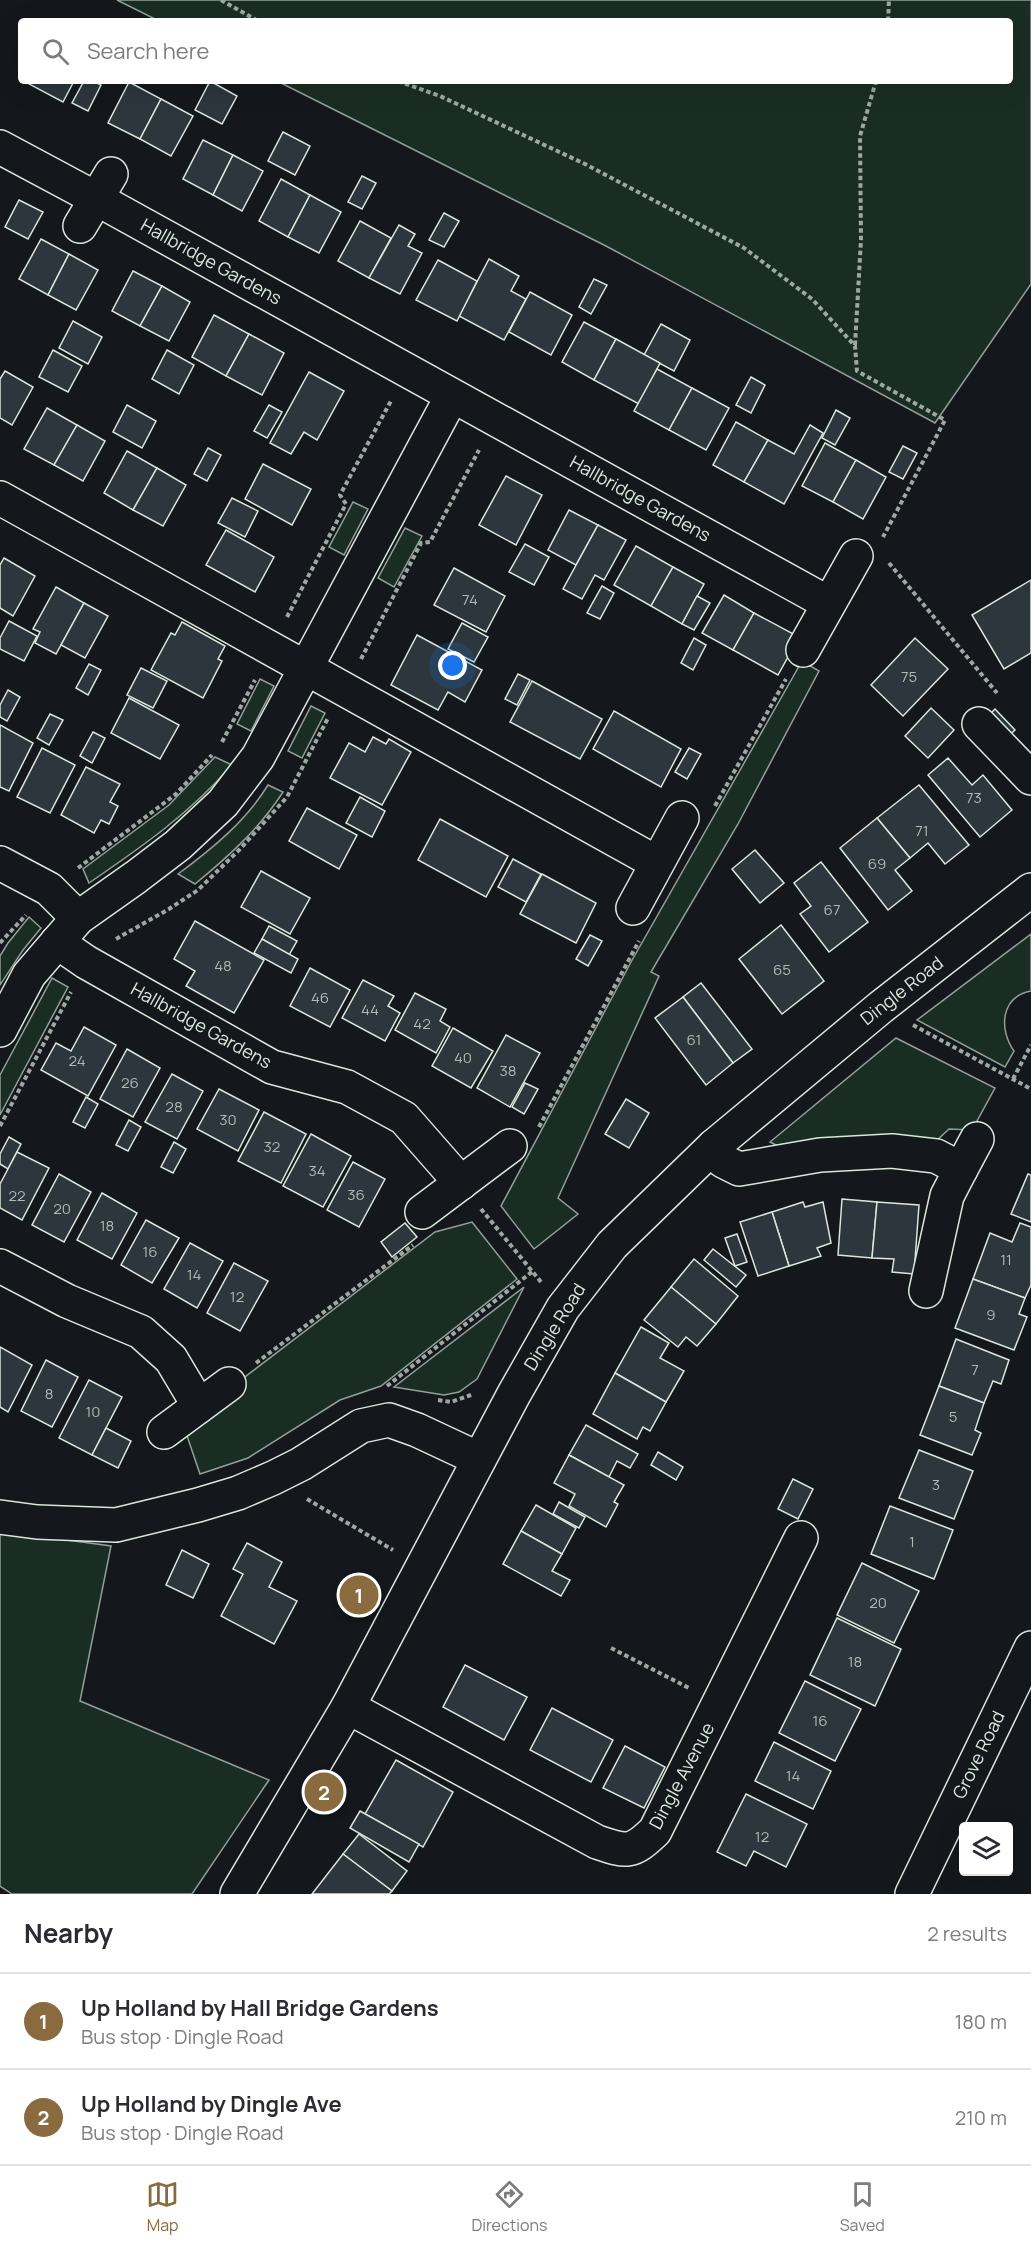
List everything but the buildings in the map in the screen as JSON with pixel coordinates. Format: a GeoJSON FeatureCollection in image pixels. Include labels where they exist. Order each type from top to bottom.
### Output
{"type":"FeatureCollection","features":[{"type":"Feature","properties":{"kind":"street","name":"Hallbridge Gardens"},"geometry":{"type":"LineString","coordinates":[[0,147],[104,186],[452,396],[828,603]]}},
{"type":"Feature","properties":{"kind":"street"},"geometry":{"type":"LineString","coordinates":[[80,226],[104,186]]}},
{"type":"Feature","properties":{"kind":"street"},"geometry":{"type":"LineString","coordinates":[[0,1030],[29,975],[67,930],[178,845],[223,803],[258,757],[452,396]]}},
{"type":"Feature","properties":{"kind":"street"},"geometry":{"type":"LineString","coordinates":[[0,498],[657,863]]}},
{"type":"Feature","properties":{"kind":"street"},"geometry":{"type":"LineString","coordinates":[[803,650],[828,603],[874,550]]}},
{"type":"Feature","properties":{"kind":"street"},"geometry":{"type":"LineString","coordinates":[[979,724],[1031,777]]}},
{"type":"Feature","properties":{"kind":"street"},"geometry":{"type":"LineString","coordinates":[[639,920],[657,863],[697,815]]}},
{"type":"Feature","properties":{"kind":"street","name":"Hallbridge Gardens"},"geometry":{"type":"LineString","coordinates":[[0,863],[49,889],[67,930],[86,962],[272,1067],[347,1087],[404,1118],[470,1194]]}},
{"type":"Feature","properties":{"kind":"street","name":"Dingle Road"},"geometry":{"type":"LineString","coordinates":[[237,1894],[348,1707],[479,1460],[563,1308],[612,1245],[714,1146],[880,1007],[1031,890]]}},
{"type":"Feature","properties":{"kind":"street"},"geometry":{"type":"LineString","coordinates":[[926,1291],[947,1196],[976,1139]]}},
{"type":"Feature","properties":{"kind":"street"},"geometry":{"type":"LineString","coordinates":[[420,1227],[470,1194],[510,1146]]}},
{"type":"Feature","properties":{"kind":"street"},"geometry":{"type":"LineString","coordinates":[[714,1146],[723,1161],[739,1169],[820,1155],[892,1151],[936,1156],[961,1169]]}},
{"type":"Feature","properties":{"kind":"street"},"geometry":{"type":"LineString","coordinates":[[0,1266],[67,1301],[141,1332],[171,1359],[199,1406]]}},
{"type":"Feature","properties":{"kind":"street"},"geometry":{"type":"LineString","coordinates":[[164,1432],[228,1384]]}},
{"type":"Feature","properties":{"kind":"street"},"geometry":{"type":"LineString","coordinates":[[0,1517],[37,1522],[116,1525],[198,1505],[238,1493],[273,1478],[301,1464],[361,1426],[389,1420],[417,1430],[479,1460]]}},
{"type":"Feature","properties":{"kind":"street","name":"Dingle Avenue"},"geometry":{"type":"LineString","coordinates":[[348,1707],[597,1842],[619,1850],[637,1848],[655,1832],[801,1538]]}},
{"type":"Feature","properties":{"kind":"street","name":"Grove Road"},"geometry":{"type":"LineString","coordinates":[[912,1894],[1031,1648]]}},
{"type":"Feature","properties":{"kind":"path"},"geometry":{"type":"LineString","coordinates":[[222,0],[253,18]]}},
{"type":"Feature","properties":{"kind":"path"},"geometry":{"type":"LineString","coordinates":[[888,18],[889,0]]}},
{"type":"Feature","properties":{"kind":"path"},"geometry":{"type":"LineString","coordinates":[[407,84],[441,96],[585,164],[744,248],[812,299],[855,346]]}},
{"type":"Feature","properties":{"kind":"path"},"geometry":{"type":"LineString","coordinates":[[875,84],[860,136],[861,240],[855,346],[857,371],[945,420],[874,550],[1002,699]]}},
{"type":"Feature","properties":{"kind":"path"},"geometry":{"type":"LineString","coordinates":[[697,815],[803,650]]}},
{"type":"Feature","properties":{"kind":"path"},"geometry":{"type":"LineString","coordinates":[[538,1129],[639,920]]}},
{"type":"Feature","properties":{"kind":"path"},"geometry":{"type":"LineString","coordinates":[[0,1126],[86,962]]}},
{"type":"Feature","properties":{"kind":"path"},"geometry":{"type":"LineString","coordinates":[[880,1007],[1031,1089]]}},
{"type":"Feature","properties":{"kind":"path"},"geometry":{"type":"LineString","coordinates":[[1013,1079],[1031,1045]]}},
{"type":"Feature","properties":{"kind":"path"},"geometry":{"type":"LineString","coordinates":[[470,1194],[563,1308]]}},
{"type":"Feature","properties":{"kind":"path"},"geometry":{"type":"LineString","coordinates":[[228,1384],[420,1227]]}},
{"type":"Feature","properties":{"kind":"path"},"geometry":{"type":"LineString","coordinates":[[381,1390],[533,1271]]}},
{"type":"Feature","properties":{"kind":"path"},"geometry":{"type":"LineString","coordinates":[[273,1478],[423,1568]]}},
{"type":"Feature","properties":{"kind":"path"},"geometry":{"type":"LineString","coordinates":[[611,1648],[719,1704]]}},
{"type":"Feature","properties":{"kind":"green space"},"geometry":{"type":"Polygon","coordinates":[[[117,0],[1031,0],[1031,284],[935,423],[606,246],[283,84],[1013,84],[1013,18],[153,18],[117,0]]]}},
{"type":"Feature","properties":{"kind":"green space"},"geometry":{"type":"Polygon","coordinates":[[[353,502],[368,509],[344,555],[329,547],[353,502]]]}},
{"type":"Feature","properties":{"kind":"green space"},"geometry":{"type":"Polygon","coordinates":[[[405,528],[422,536],[394,587],[378,578],[405,528]]]}},
{"type":"Feature","properties":{"kind":"green space"},"geometry":{"type":"Polygon","coordinates":[[[802,661],[819,671],[738,824],[651,972],[659,976],[558,1198],[578,1214],[534,1249],[501,1206],[631,962],[802,661]]]}},
{"type":"Feature","properties":{"kind":"green space"},"geometry":{"type":"Polygon","coordinates":[[[260,679],[274,686],[251,731],[237,724],[260,679]]]}},
{"type":"Feature","properties":{"kind":"green space"},"geometry":{"type":"Polygon","coordinates":[[[311,706],[325,713],[302,758],[288,751],[311,706]]]}},
{"type":"Feature","properties":{"kind":"green space"},"geometry":{"type":"Polygon","coordinates":[[[215,757],[232,765],[216,783],[147,842],[89,883],[83,869],[169,805],[215,757]]]}},
{"type":"Feature","properties":{"kind":"green space"},"geometry":{"type":"Polygon","coordinates":[[[268,785],[283,792],[243,841],[195,884],[178,874],[228,834],[268,785]]]}},
{"type":"Feature","properties":{"kind":"green space"},"geometry":{"type":"Polygon","coordinates":[[[29,917],[41,928],[0,985],[0,956],[29,917]]]}},
{"type":"Feature","properties":{"kind":"green space"},"geometry":{"type":"Polygon","coordinates":[[[1031,934],[1031,991],[1013,1000],[1005,1015],[1006,1034],[1014,1051],[1005,1067],[917,1020],[1031,934]]]}},
{"type":"Feature","properties":{"kind":"green space"},"geometry":{"type":"Polygon","coordinates":[[[52,978],[68,987],[0,1115],[0,1075],[52,978]]]}},
{"type":"Feature","properties":{"kind":"green space"},"geometry":{"type":"Polygon","coordinates":[[[896,1038],[995,1088],[972,1130],[949,1129],[933,1144],[782,1148],[770,1142],[896,1038]]]}},
{"type":"Feature","properties":{"kind":"green space"},"geometry":{"type":"Polygon","coordinates":[[[472,1222],[517,1279],[381,1386],[340,1400],[248,1458],[200,1474],[185,1430],[212,1402],[435,1232],[472,1222]]]}},
{"type":"Feature","properties":{"kind":"green space"},"geometry":{"type":"Polygon","coordinates":[[[524,1287],[477,1379],[459,1392],[444,1395],[394,1387],[524,1287]]]}},
{"type":"Feature","properties":{"kind":"green space"},"geometry":{"type":"Polygon","coordinates":[[[0,1531],[111,1546],[80,1701],[269,1780],[192,1894],[12,1894],[0,1886],[0,1531]]]}},
{"type":"Feature","properties":{"kind":"place","name":"Up Holland by Hall Bridge Gardens"},"geometry":{"type":"Point","coordinates":[359,1595]}},
{"type":"Feature","properties":{"kind":"place","name":"Up Holland by Dingle Ave"},"geometry":{"type":"Point","coordinates":[324,1792]}}]}
